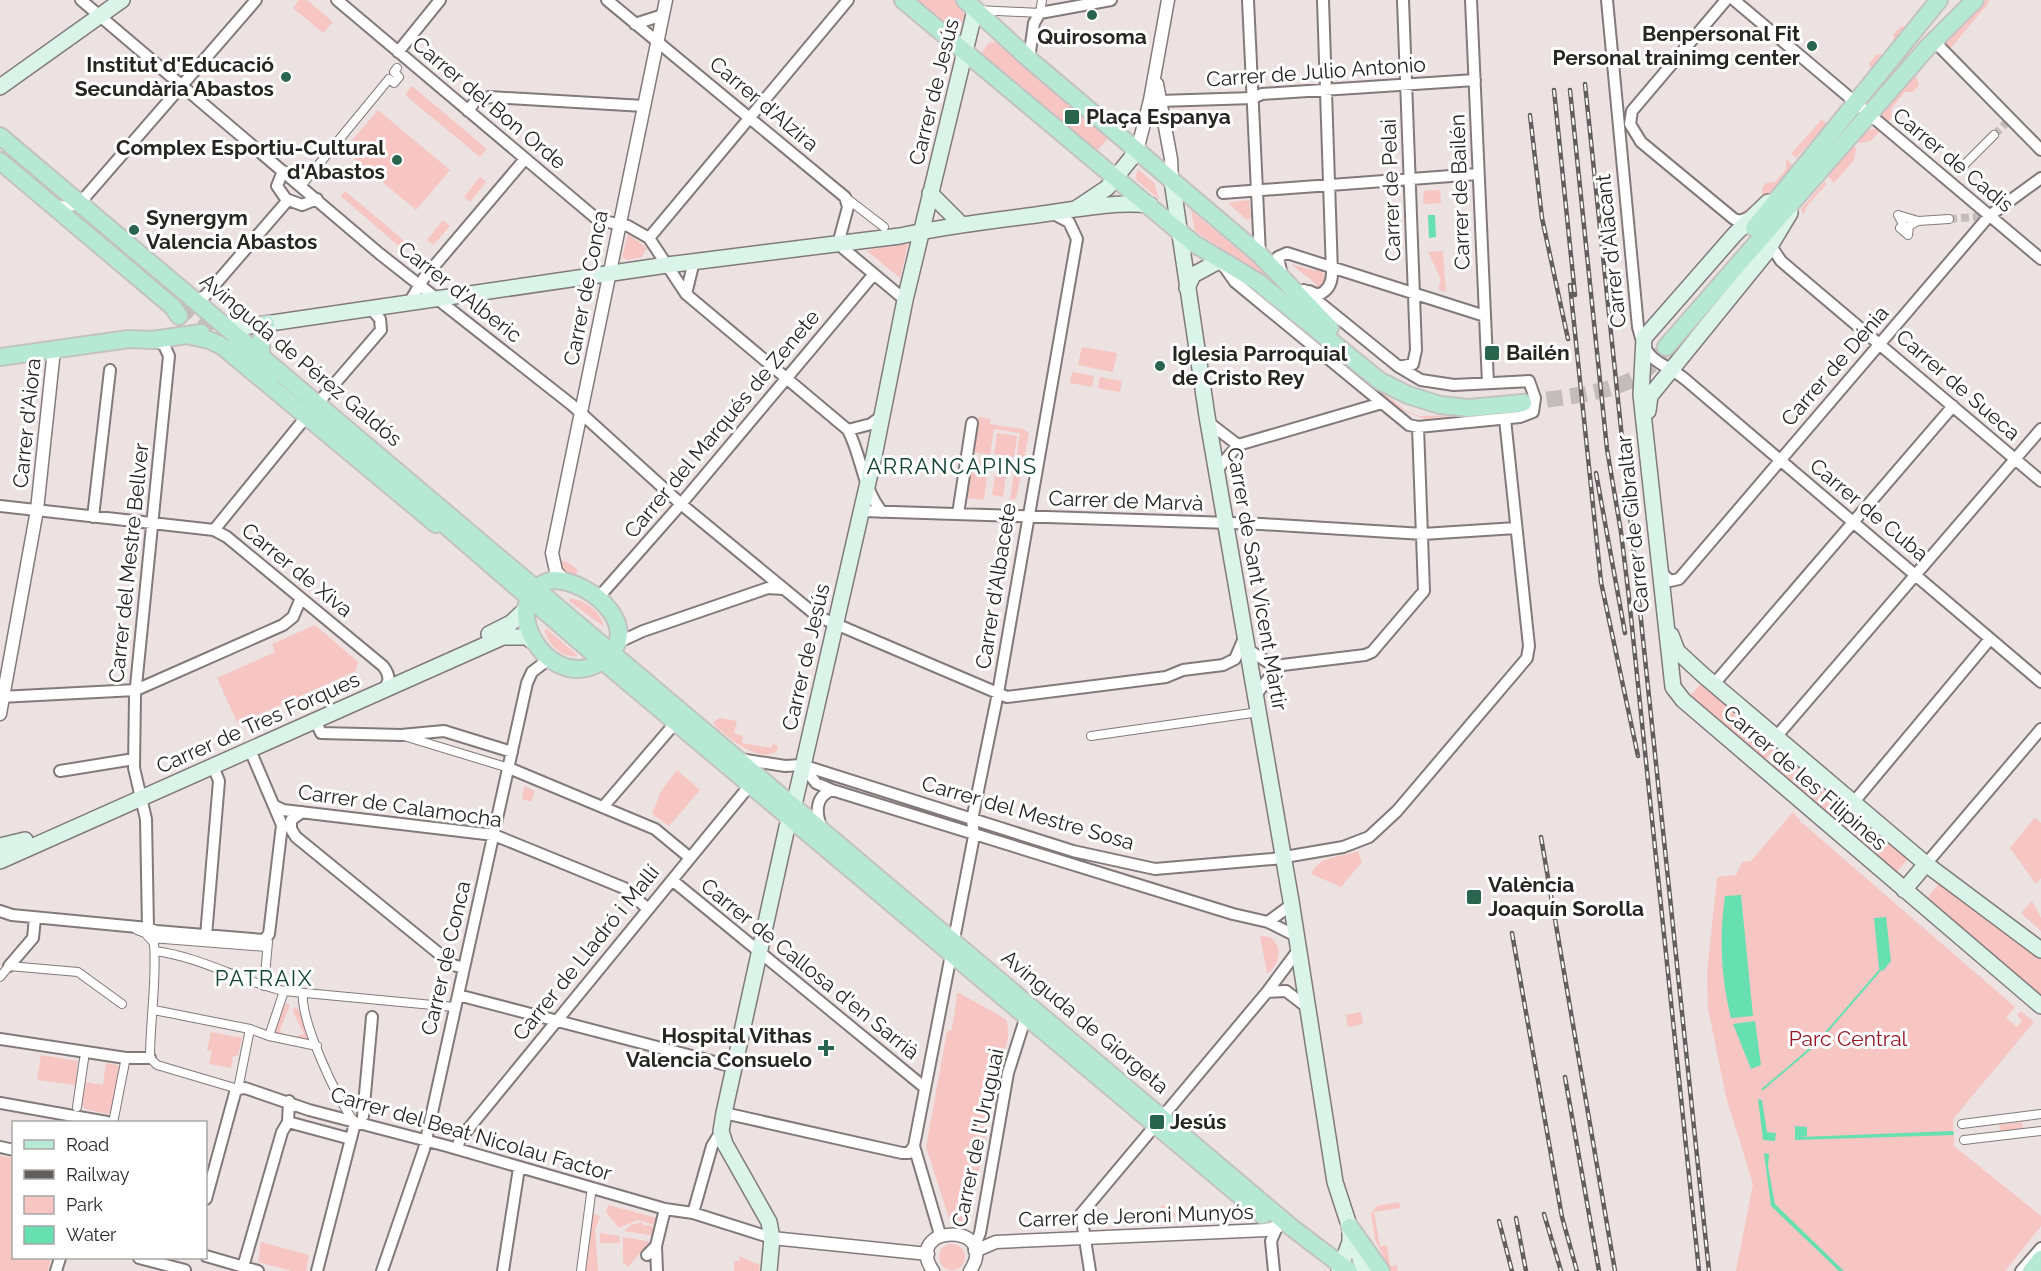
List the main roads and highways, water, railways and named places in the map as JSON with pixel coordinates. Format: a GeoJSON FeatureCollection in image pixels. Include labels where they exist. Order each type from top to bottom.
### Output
{"type":"FeatureCollection","features":[{"type":"Feature","properties":{"kind":"main road"},"geometry":{"type":"LineString","coordinates":[[0,87],[122,0]]}},
{"type":"Feature","properties":{"kind":"main road"},"geometry":{"type":"LineString","coordinates":[[903,0],[1178,230],[1220,261],[1258,282],[1372,375],[1408,395],[1440,405],[1469,408],[1523,398],[1455,398],[1420,388],[1374,365],[1328,326],[1270,264],[1029,59],[973,3]]}},
{"type":"Feature","properties":{"kind":"main road"},"geometry":{"type":"LineString","coordinates":[[1654,346],[1862,109],[1939,0]]}},
{"type":"Feature","properties":{"kind":"main road"},"geometry":{"type":"LineString","coordinates":[[1862,109],[1975,0]]}},
{"type":"Feature","properties":{"kind":"main road","name":"Carrer de Jesús"},"geometry":{"type":"LineString","coordinates":[[769,1271],[772,1238],[769,1222],[725,1144],[721,1131],[861,511],[905,300],[966,52],[973,3]]}},
{"type":"Feature","properties":{"kind":"main road","name":"Avinguda de Pérez Galdós"},"geometry":{"type":"LineString","coordinates":[[0,136],[318,403],[531,599],[610,652],[739,759],[792,812]]}},
{"type":"Feature","properties":{"kind":"main road","name":"Avinguda de Pérez Galdós"},"geometry":{"type":"LineString","coordinates":[[0,145],[54,199]]}},
{"type":"Feature","properties":{"kind":"main road","name":"Avinguda de Pérez Galdós"},"geometry":{"type":"LineString","coordinates":[[0,150],[173,307],[179,316]]}},
{"type":"Feature","properties":{"kind":"main road"},"geometry":{"type":"LineString","coordinates":[[1075,210],[1117,178],[1137,151]]}},
{"type":"Feature","properties":{"kind":"main road","name":"Avinguda de Pérez Galdós"},"geometry":{"type":"LineString","coordinates":[[0,161],[54,199],[105,225]]}},
{"type":"Feature","properties":{"kind":"main road","name":"Carrer de Sant Vicent Màrtir"},"geometry":{"type":"LineString","coordinates":[[1172,181],[1208,422],[1284,858],[1335,1182],[1364,1271]]}},
{"type":"Feature","properties":{"kind":"main road"},"geometry":{"type":"LineString","coordinates":[[1654,346],[1649,330],[1753,216],[1801,181]]}},
{"type":"Feature","properties":{"kind":"main road","name":"Carrer de Gibraltar"},"geometry":{"type":"LineString","coordinates":[[1708,679],[1673,644],[1647,405],[1650,396],[1771,246],[1801,181]]}},
{"type":"Feature","properties":{"kind":"main road","name":"Carrer de Jesús"},"geometry":{"type":"LineString","coordinates":[[930,193],[962,225]]}},
{"type":"Feature","properties":{"kind":"main road"},"geometry":{"type":"LineString","coordinates":[[0,357],[129,339],[152,340],[190,336],[366,310],[435,297],[694,261],[838,244],[1052,213],[1127,204],[1150,205]]}},
{"type":"Feature","properties":{"kind":"main road","name":"Avinguda de Pérez Galdós"},"geometry":{"type":"LineString","coordinates":[[112,242],[165,287]]}},
{"type":"Feature","properties":{"kind":"main road"},"geometry":{"type":"LineString","coordinates":[[1187,288],[1193,275],[1220,261]]}},
{"type":"Feature","properties":{"kind":"main road"},"geometry":{"type":"LineString","coordinates":[[129,339],[170,324],[197,301]]}},
{"type":"Feature","properties":{"kind":"main road"},"geometry":{"type":"LineString","coordinates":[[261,354],[261,340],[266,324]]}},
{"type":"Feature","properties":{"kind":"main road","name":"Avinguda de Pérez Galdós"},"geometry":{"type":"LineString","coordinates":[[190,336],[209,340],[222,346],[430,520],[463,535]]}},
{"type":"Feature","properties":{"kind":"main road","name":"Avinguda de Pérez Galdós"},"geometry":{"type":"LineString","coordinates":[[236,346],[463,535]]}},
{"type":"Feature","properties":{"kind":"main road","name":"Carrer de Gibraltar"},"geometry":{"type":"LineString","coordinates":[[1654,346],[1645,358],[1641,395],[1670,670],[1677,694]]}},
{"type":"Feature","properties":{"kind":"main road"},"geometry":{"type":"LineString","coordinates":[[554,662],[580,668],[610,652],[618,630],[615,619],[599,597],[577,584],[563,580],[549,582],[531,599],[527,627],[534,642],[554,662],[581,674],[622,677]]}},
{"type":"Feature","properties":{"kind":"main road","name":"Carrer de Tres Forques"},"geometry":{"type":"LineString","coordinates":[[0,846],[19,842],[140,793],[507,626],[531,599]]}},
{"type":"Feature","properties":{"kind":"main road","name":"Carrer de Tres Forques"},"geometry":{"type":"LineString","coordinates":[[211,762],[250,750],[503,637],[526,637],[534,642]]}},
{"type":"Feature","properties":{"kind":"main road","name":"Avinguda de Pérez Galdós"},"geometry":{"type":"LineString","coordinates":[[610,652],[622,677],[750,784],[792,812]]}},
{"type":"Feature","properties":{"kind":"main road"},"geometry":{"type":"LineString","coordinates":[[1677,694],[1679,681],[1688,674],[1708,679]]}},
{"type":"Feature","properties":{"kind":"main road","name":"Carrer de les Filipines"},"geometry":{"type":"LineString","coordinates":[[1708,679],[1926,864],[2041,950]]}},
{"type":"Feature","properties":{"kind":"main road","name":"Carrer de les Filipines"},"geometry":{"type":"LineString","coordinates":[[1677,694],[2041,1006]]}},
{"type":"Feature","properties":{"kind":"main road","name":"Carrer de Tres Forques"},"geometry":{"type":"LineString","coordinates":[[0,861],[140,793]]}},
{"type":"Feature","properties":{"kind":"main road","name":"Avinguda de Giorgeta"},"geometry":{"type":"LineString","coordinates":[[792,812],[822,829],[951,946]]}},
{"type":"Feature","properties":{"kind":"main road","name":"Avinguda de Giorgeta"},"geometry":{"type":"LineString","coordinates":[[792,812],[1158,1121],[1340,1269]]}},
{"type":"Feature","properties":{"kind":"main road"},"geometry":{"type":"LineString","coordinates":[[1904,890],[1926,864]]}},
{"type":"Feature","properties":{"kind":"main road","name":"Avinguda de Giorgeta"},"geometry":{"type":"LineString","coordinates":[[1158,1121],[1277,1227],[1340,1269]]}},
{"type":"Feature","properties":{"kind":"main road"},"geometry":{"type":"LineString","coordinates":[[1340,1269],[1350,1242],[1350,1227]]}},
{"type":"Feature","properties":{"kind":"main road"},"geometry":{"type":"LineString","coordinates":[[1350,1227],[1381,1271]]}},
{"type":"Feature","properties":{"kind":"main road"},"geometry":{"type":"LineString","coordinates":[[2031,1271],[2041,1259]]}},
{"type":"Feature","properties":{"kind":"water"},"geometry":{"type":"Polygon","coordinates":[[[1428,215],[1435,215],[1436,237],[1429,238],[1428,215]]]}},
{"type":"Feature","properties":{"kind":"water"},"geometry":{"type":"Polygon","coordinates":[[[1741,895],[1753,1016],[1731,1018],[1722,957],[1723,912],[1725,896],[1741,895]]]}},
{"type":"Feature","properties":{"kind":"water"},"geometry":{"type":"Polygon","coordinates":[[[1886,917],[1891,961],[1883,971],[1879,968],[1874,918],[1886,917]]]}},
{"type":"Feature","properties":{"kind":"water"},"geometry":{"type":"Polygon","coordinates":[[[1755,1021],[1761,1065],[1751,1069],[1733,1024],[1755,1021]]]}},
{"type":"Feature","properties":{"kind":"water"},"geometry":{"type":"Polygon","coordinates":[[[1758,1099],[1762,1100],[1767,1132],[1776,1133],[1775,1141],[1763,1140],[1758,1099]]]}},
{"type":"Feature","properties":{"kind":"water"},"geometry":{"type":"Polygon","coordinates":[[[1795,1126],[1807,1127],[1807,1136],[1800,1137],[1953,1131],[1954,1135],[1795,1140],[1795,1126]]]}},
{"type":"Feature","properties":{"kind":"water"},"geometry":{"type":"Polygon","coordinates":[[[1764,1153],[1769,1154],[1768,1167],[1775,1204],[1844,1271],[1839,1271],[1771,1206],[1764,1153]]]}},
{"type":"Feature","properties":{"kind":"waterway"},"geometry":{"type":"LineString","coordinates":[[1763,1089],[1817,1043],[1881,969]]}},
{"type":"Feature","properties":{"kind":"tunnel"},"geometry":{"type":"LineString","coordinates":[[1994,135],[2011,118]]}},
{"type":"Feature","properties":{"kind":"tunnel"},"geometry":{"type":"LineString","coordinates":[[60,201],[111,244]]}},
{"type":"Feature","properties":{"kind":"tunnel"},"geometry":{"type":"LineString","coordinates":[[1949,219],[1989,216]]}},
{"type":"Feature","properties":{"kind":"tunnel"},"geometry":{"type":"LineString","coordinates":[[164,288],[234,347]]}},
{"type":"Feature","properties":{"kind":"tunnel"},"geometry":{"type":"LineString","coordinates":[[1523,403],[1582,394],[1625,383],[1637,377],[1653,363],[1666,347]]}},
{"type":"Feature","properties":{"kind":"railway"},"geometry":{"type":"LineString","coordinates":[[1585,84],[1709,1271]]}},
{"type":"Feature","properties":{"kind":"railway"},"geometry":{"type":"LineString","coordinates":[[1554,90],[1575,295]]}},
{"type":"Feature","properties":{"kind":"railway"},"geometry":{"type":"LineString","coordinates":[[1570,90],[1607,449],[1629,598],[1699,1271]]}},
{"type":"Feature","properties":{"kind":"railway"},"geometry":{"type":"LineString","coordinates":[[1530,115],[1542,218],[1568,339]]}},
{"type":"Feature","properties":{"kind":"railway"},"geometry":{"type":"LineString","coordinates":[[1570,285],[1601,582],[1638,756]]}},
{"type":"Feature","properties":{"kind":"railway"},"geometry":{"type":"LineString","coordinates":[[1596,473],[1625,633]]}},
{"type":"Feature","properties":{"kind":"railway"},"geometry":{"type":"LineString","coordinates":[[1541,837],[1615,1271]]}},
{"type":"Feature","properties":{"kind":"railway"},"geometry":{"type":"LineString","coordinates":[[1512,933],[1562,1217],[1577,1271]]}},
{"type":"Feature","properties":{"kind":"railway"},"geometry":{"type":"LineString","coordinates":[[1565,1077],[1599,1271]]}},
{"type":"Feature","properties":{"kind":"railway"},"geometry":{"type":"LineString","coordinates":[[1544,1214],[1561,1271]]}},
{"type":"Feature","properties":{"kind":"railway"},"geometry":{"type":"LineString","coordinates":[[1516,1218],[1526,1271]]}},
{"type":"Feature","properties":{"kind":"railway"},"geometry":{"type":"LineString","coordinates":[[1499,1221],[1512,1271]]}},
{"type":"Feature","properties":{"kind":"place","name":"Quirosoma"},"geometry":{"type":"Point","coordinates":[1092,15]}},
{"type":"Feature","properties":{"kind":"place","name":"Benpersonal Fit Personal trainimg center"},"geometry":{"type":"Point","coordinates":[1812,46]}},
{"type":"Feature","properties":{"kind":"place","name":"Institut d'Educació Secundària Abastos"},"geometry":{"type":"Point","coordinates":[286,77]}},
{"type":"Feature","properties":{"kind":"place","name":"Plaça Espanya"},"geometry":{"type":"Point","coordinates":[1072,117]}},
{"type":"Feature","properties":{"kind":"place","name":"Complex Esportiu-Cultural d'Abastos"},"geometry":{"type":"Point","coordinates":[397,160]}},
{"type":"Feature","properties":{"kind":"place","name":"Synergym Valencia Abastos"},"geometry":{"type":"Point","coordinates":[134,230]}},
{"type":"Feature","properties":{"kind":"place","name":"Bailén"},"geometry":{"type":"Point","coordinates":[1492,353]}},
{"type":"Feature","properties":{"kind":"place","name":"Iglesia Parroquial de Cristo Rey"},"geometry":{"type":"Point","coordinates":[1160,366]}},
{"type":"Feature","properties":{"kind":"place","name":"València Joaquín Sorolla"},"geometry":{"type":"Point","coordinates":[1474,897]}},
{"type":"Feature","properties":{"kind":"place","name":"Hospital Vithas Valencia Consuelo"},"geometry":{"type":"Point","coordinates":[826,1048]}},
{"type":"Feature","properties":{"kind":"place","name":"Jesús"},"geometry":{"type":"Point","coordinates":[1157,1122]}},
{"type":"Feature","properties":{"kind":"district","name":"ARRANCAPINS"},"geometry":{"type":"Point","coordinates":[952,466]}},
{"type":"Feature","properties":{"kind":"district","name":"PATRAIX"},"geometry":{"type":"Point","coordinates":[264,978]}},
{"type":"Feature","properties":{"kind":"park label","name":"Parc Central"},"geometry":{"type":"Point","coordinates":[1848,1039]}}]}
